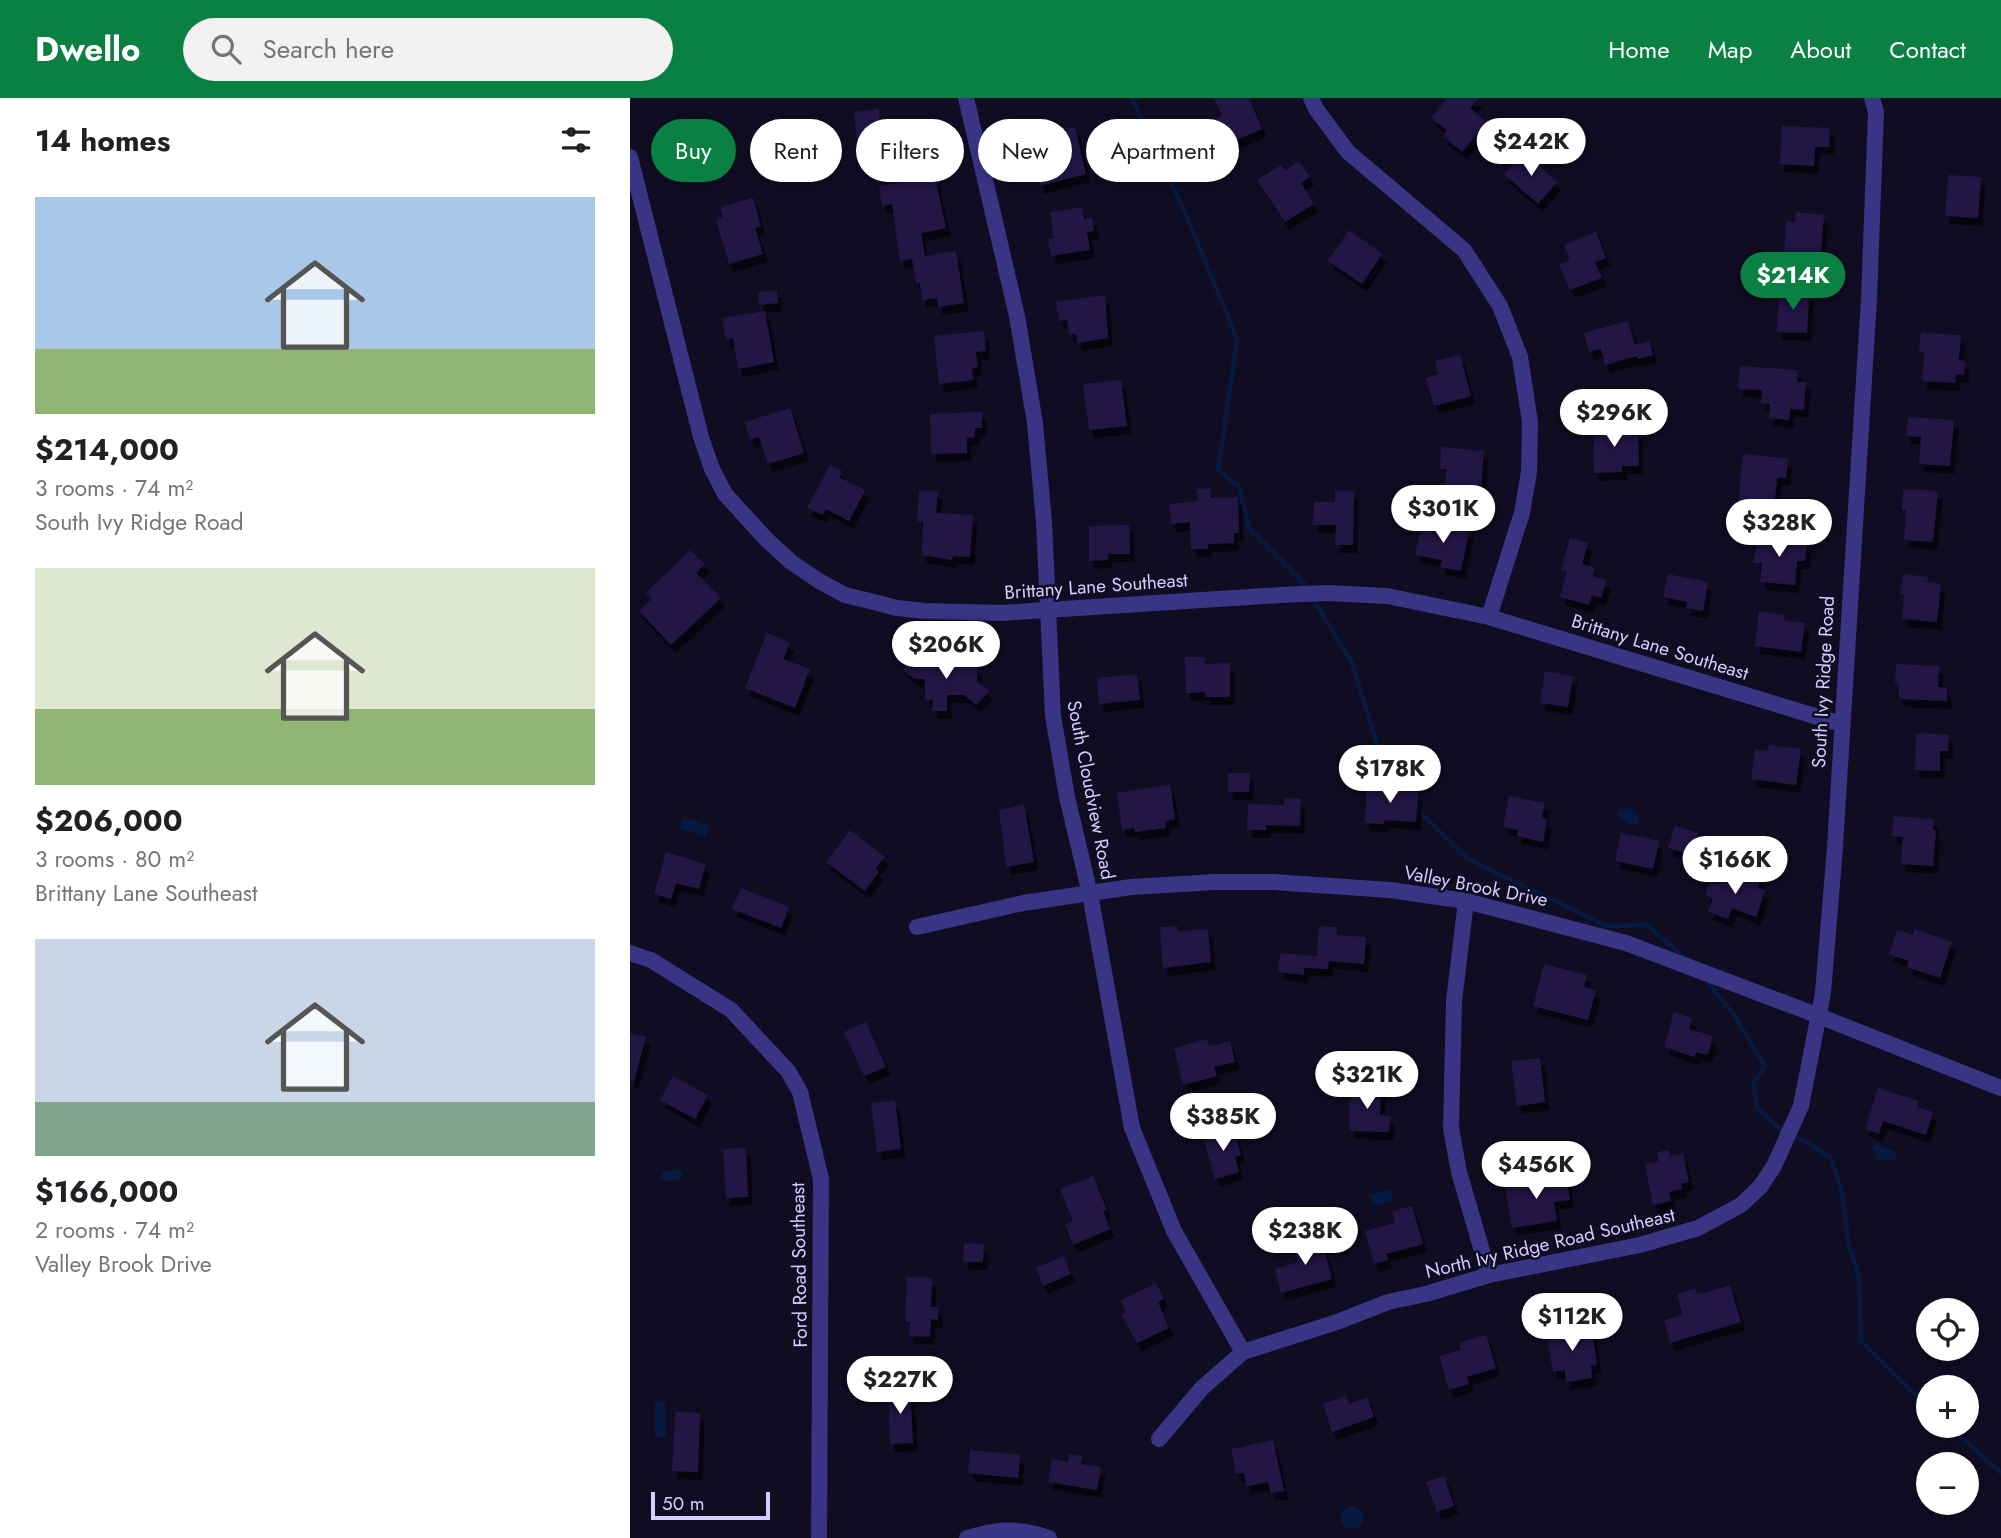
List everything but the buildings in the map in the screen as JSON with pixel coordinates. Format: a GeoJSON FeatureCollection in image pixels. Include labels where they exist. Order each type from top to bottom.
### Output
{"type":"FeatureCollection","features":[{"type":"Feature","properties":{"kind":"street","name":"South Cloudview Road"},"geometry":{"type":"LineString","coordinates":[[966,98],[1017,316],[1035,423],[1043,511],[1053,716],[1067,797],[1090,894],[1132,1128],[1174,1231],[1243,1352]]}},
{"type":"Feature","properties":{"kind":"street"},"geometry":{"type":"LineString","coordinates":[[1311,98],[1348,152],[1464,250],[1500,306],[1520,358],[1530,422],[1529,472],[1522,513],[1489,617]]}},
{"type":"Feature","properties":{"kind":"street","name":"South Ivy Ridge Road"},"geometry":{"type":"LineString","coordinates":[[1820,1017],[1835,847],[1869,299],[1876,112],[1872,98]]}},
{"type":"Feature","properties":{"kind":"street","name":"Brittany Lane Southeast"},"geometry":{"type":"LineString","coordinates":[[630,157],[701,437],[712,469],[725,494],[744,517],[791,562],[845,595],[897,608],[1002,613],[1327,593],[1387,596],[1489,617],[1842,724]]}},
{"type":"Feature","properties":{"kind":"street","name":"Valley Brook Drive"},"geometry":{"type":"LineString","coordinates":[[917,928],[1023,903],[1131,887],[1215,881],[1390,890],[1466,901],[1626,943],[2001,1088]]}},
{"type":"Feature","properties":{"kind":"street"},"geometry":{"type":"LineString","coordinates":[[1466,901],[1454,1002],[1451,1128],[1462,1182],[1489,1275]]}},
{"type":"Feature","properties":{"kind":"street","name":"Ford Road Southeast"},"geometry":{"type":"LineString","coordinates":[[630,953],[650,960],[731,1010],[779,1061],[800,1092],[821,1179],[818,1538]]}},
{"type":"Feature","properties":{"kind":"street","name":"North Ivy Ridge Road Southeast"},"geometry":{"type":"LineString","coordinates":[[1159,1439],[1202,1388],[1243,1352],[1337,1322],[1388,1302],[1489,1275],[1670,1237],[1698,1228],[1741,1205],[1760,1187],[1774,1166],[1796,1120],[1820,1017]]}},
{"type":"Feature","properties":{"kind":"street"},"geometry":{"type":"LineString","coordinates":[[967,1538],[1008,1529],[1049,1538]]}},
{"type":"Feature","properties":{"kind":"water"},"geometry":{"type":"Polygon","coordinates":[[[1632,808],[1640,818],[1637,824],[1633,825],[1617,817],[1619,810],[1632,808]]]}},
{"type":"Feature","properties":{"kind":"water"},"geometry":{"type":"Polygon","coordinates":[[[683,817],[709,826],[706,837],[680,829],[683,817]]]}},
{"type":"Feature","properties":{"kind":"water"},"geometry":{"type":"Polygon","coordinates":[[[1755,853],[1762,860],[1759,870],[1741,862],[1745,854],[1755,853]]]}},
{"type":"Feature","properties":{"kind":"water"},"geometry":{"type":"Polygon","coordinates":[[[1876,1143],[1896,1152],[1895,1160],[1877,1160],[1876,1153],[1871,1148],[1876,1143]]]}},
{"type":"Feature","properties":{"kind":"water"},"geometry":{"type":"Polygon","coordinates":[[[679,1169],[683,1172],[681,1179],[668,1182],[660,1180],[663,1171],[679,1169]]]}},
{"type":"Feature","properties":{"kind":"water"},"geometry":{"type":"Polygon","coordinates":[[[1391,1189],[1394,1201],[1373,1206],[1370,1195],[1391,1189]]]}},
{"type":"Feature","properties":{"kind":"water"},"geometry":{"type":"Polygon","coordinates":[[[665,1401],[666,1437],[655,1437],[655,1402],[665,1401]]]}},
{"type":"Feature","properties":{"kind":"water"},"geometry":{"type":"Polygon","coordinates":[[[1352,1507],[1360,1510],[1363,1518],[1360,1526],[1352,1529],[1344,1526],[1341,1518],[1344,1510],[1352,1507]]]}},
{"type":"Feature","properties":{"kind":"waterway"},"geometry":{"type":"LineString","coordinates":[[1132,98],[1187,217],[1237,339],[1218,470],[1239,487],[1249,528],[1303,582],[1308,591]]}},
{"type":"Feature","properties":{"kind":"waterway"},"geometry":{"type":"LineString","coordinates":[[1313,599],[1352,663],[1376,741],[1411,796]]}},
{"type":"Feature","properties":{"kind":"waterway"},"geometry":{"type":"LineString","coordinates":[[1416,803],[1422,814],[1468,859],[1607,926],[1647,925],[1687,960]]}},
{"type":"Feature","properties":{"kind":"waterway"},"geometry":{"type":"LineString","coordinates":[[1705,979],[1734,1015],[1765,1066],[1753,1084],[1757,1108],[1777,1127],[1831,1158],[1842,1192],[1849,1246],[1859,1277],[1861,1341],[1916,1395]]}},
{"type":"Feature","properties":{"kind":"waterway"},"geometry":{"type":"LineString","coordinates":[[1962,1438],[2001,1473]]}}]}
